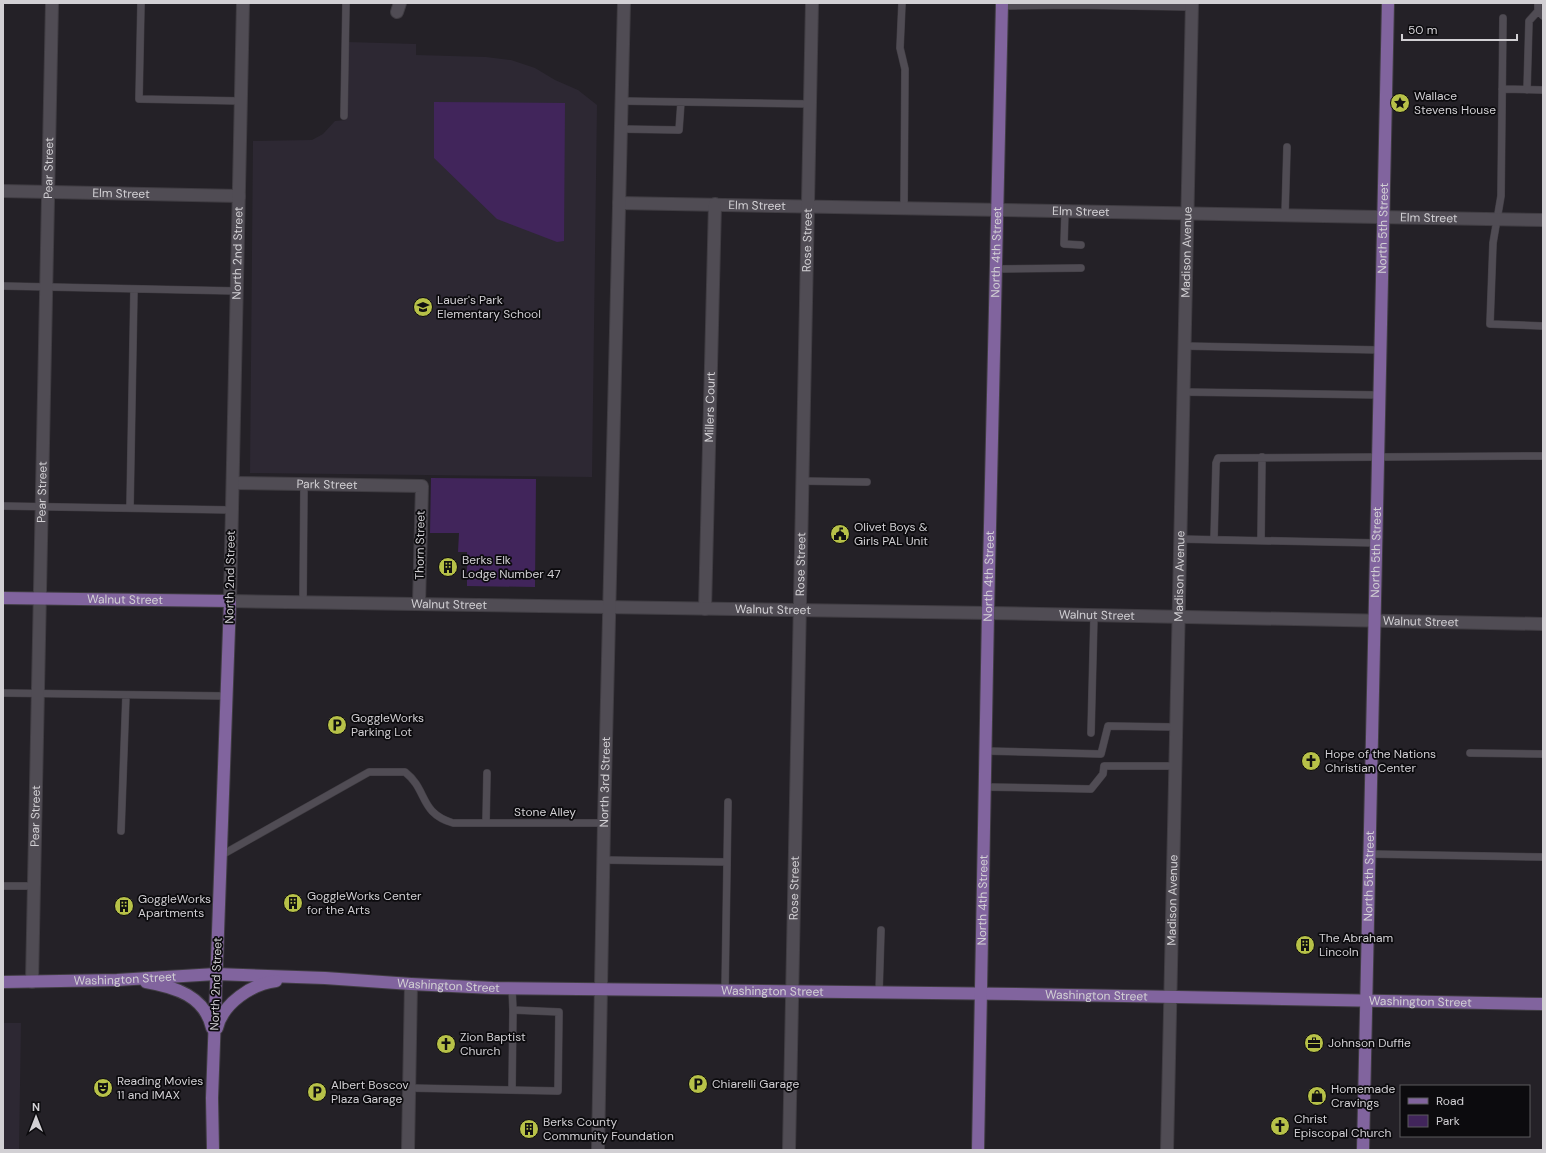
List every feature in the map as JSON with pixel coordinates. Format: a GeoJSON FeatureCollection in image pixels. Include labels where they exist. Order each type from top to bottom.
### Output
{"type":"FeatureCollection","features":[{"type":"Feature","properties":{"kind":"main road","name":"North 5th Street"},"geometry":{"type":"LineString","coordinates":[[1363,1150],[1379,457],[1382,217],[1388,3]]}},
{"type":"Feature","properties":{"kind":"main road","name":"North 4th Street"},"geometry":{"type":"LineString","coordinates":[[978,1150],[988,613],[1002,5]]}},
{"type":"Feature","properties":{"kind":"main road","name":"Walnut Street"},"geometry":{"type":"LineString","coordinates":[[3,598],[230,601]]}},
{"type":"Feature","properties":{"kind":"main road","name":"North 2nd Street"},"geometry":{"type":"LineString","coordinates":[[213,1150],[212,1098],[230,601]]}},
{"type":"Feature","properties":{"kind":"main road","name":"Washington Street"},"geometry":{"type":"LineString","coordinates":[[3,982],[117,980],[216,974],[512,988],[981,994],[1543,1004]]}},
{"type":"Feature","properties":{"kind":"main road"},"geometry":{"type":"LineString","coordinates":[[214,1038],[218,1023],[224,1011],[251,988],[268,982],[302,978]]}},
{"type":"Feature","properties":{"kind":"main road"},"geometry":{"type":"LineString","coordinates":[[117,980],[165,986],[192,998],[203,1007],[210,1021],[214,1038]]}},
{"type":"Feature","properties":{"kind":"street","name":"Pear Street"},"geometry":{"type":"LineString","coordinates":[[32,982],[52,3]]}},
{"type":"Feature","properties":{"kind":"street","name":"North 2nd Street"},"geometry":{"type":"LineString","coordinates":[[230,601],[243,3]]}},
{"type":"Feature","properties":{"kind":"street","name":"North 3rd Street"},"geometry":{"type":"LineString","coordinates":[[598,1150],[604,823],[624,3]]}},
{"type":"Feature","properties":{"kind":"street","name":"Rose Street"},"geometry":{"type":"LineString","coordinates":[[789,1150],[798,610],[811,104],[812,3]]}},
{"type":"Feature","properties":{"kind":"street","name":"Madison Avenue"},"geometry":{"type":"LineString","coordinates":[[1167,1150],[1192,5]]}},
{"type":"Feature","properties":{"kind":"street","name":"Elm Street"},"geometry":{"type":"LineString","coordinates":[[3,191],[239,196]]}},
{"type":"Feature","properties":{"kind":"street","name":"Elm Street"},"geometry":{"type":"LineString","coordinates":[[619,204],[715,204],[1543,220]]}},
{"type":"Feature","properties":{"kind":"street","name":"Millers Court"},"geometry":{"type":"LineString","coordinates":[[705,609],[715,204]]}},
{"type":"Feature","properties":{"kind":"street","name":"Park Street"},"geometry":{"type":"LineString","coordinates":[[232,483],[422,486]]}},
{"type":"Feature","properties":{"kind":"street","name":"Thorn Street"},"geometry":{"type":"LineString","coordinates":[[419,604],[422,486]]}},
{"type":"Feature","properties":{"kind":"street","name":"Walnut Street"},"geometry":{"type":"LineString","coordinates":[[230,601],[988,613],[1543,624]]}},
{"type":"Feature","properties":{"kind":"street"},"geometry":{"type":"LineString","coordinates":[[408,1150],[411,984]]}},
{"type":"Feature","properties":{"kind":"lane"},"geometry":{"type":"LineString","coordinates":[[141,3],[139,99],[241,101]]}},
{"type":"Feature","properties":{"kind":"lane"},"geometry":{"type":"LineString","coordinates":[[344,116],[346,3]]}},
{"type":"Feature","properties":{"kind":"lane"},"geometry":{"type":"LineString","coordinates":[[902,3],[900,48],[905,69],[904,208]]}},
{"type":"Feature","properties":{"kind":"lane"},"geometry":{"type":"LineString","coordinates":[[1527,90],[1529,21],[1541,13],[1538,3]]}},
{"type":"Feature","properties":{"kind":"lane"},"geometry":{"type":"LineString","coordinates":[[1002,5],[1192,5]]}},
{"type":"Feature","properties":{"kind":"lane"},"geometry":{"type":"LineString","coordinates":[[1503,18],[1501,196],[1493,243],[1490,324],[1543,326]]}},
{"type":"Feature","properties":{"kind":"lane"},"geometry":{"type":"LineString","coordinates":[[1502,89],[1543,90]]}},
{"type":"Feature","properties":{"kind":"lane"},"geometry":{"type":"LineString","coordinates":[[622,101],[811,104]]}},
{"type":"Feature","properties":{"kind":"lane"},"geometry":{"type":"LineString","coordinates":[[621,129],[679,130],[681,102]]}},
{"type":"Feature","properties":{"kind":"lane"},"geometry":{"type":"LineString","coordinates":[[1285,215],[1287,147]]}},
{"type":"Feature","properties":{"kind":"lane"},"geometry":{"type":"LineString","coordinates":[[1065,211],[1064,244],[1081,245]]}},
{"type":"Feature","properties":{"kind":"lane"},"geometry":{"type":"LineString","coordinates":[[996,269],[1081,268]]}},
{"type":"Feature","properties":{"kind":"lane"},"geometry":{"type":"LineString","coordinates":[[3,286],[237,291]]}},
{"type":"Feature","properties":{"kind":"lane"},"geometry":{"type":"LineString","coordinates":[[130,507],[134,289]]}},
{"type":"Feature","properties":{"kind":"lane"},"geometry":{"type":"LineString","coordinates":[[1184,346],[1381,350]]}},
{"type":"Feature","properties":{"kind":"lane"},"geometry":{"type":"LineString","coordinates":[[1183,392],[1380,395]]}},
{"type":"Feature","properties":{"kind":"lane"},"geometry":{"type":"LineString","coordinates":[[1214,539],[1216,463],[1218,458],[1543,456]]}},
{"type":"Feature","properties":{"kind":"lane"},"geometry":{"type":"LineString","coordinates":[[1261,540],[1262,457]]}},
{"type":"Feature","properties":{"kind":"lane"},"geometry":{"type":"LineString","coordinates":[[801,481],[867,482]]}},
{"type":"Feature","properties":{"kind":"lane"},"geometry":{"type":"LineString","coordinates":[[303,602],[304,484]]}},
{"type":"Feature","properties":{"kind":"lane"},"geometry":{"type":"LineString","coordinates":[[3,506],[42,505],[232,510]]}},
{"type":"Feature","properties":{"kind":"lane"},"geometry":{"type":"LineString","coordinates":[[1180,539],[1377,543]]}},
{"type":"Feature","properties":{"kind":"lane"},"geometry":{"type":"LineString","coordinates":[[1091,733],[1094,616]]}},
{"type":"Feature","properties":{"kind":"lane"},"geometry":{"type":"LineString","coordinates":[[3,693],[226,696]]}},
{"type":"Feature","properties":{"kind":"lane"},"geometry":{"type":"LineString","coordinates":[[122,831],[126,695]]}},
{"type":"Feature","properties":{"kind":"lane"},"geometry":{"type":"LineString","coordinates":[[985,787],[1091,789],[1103,774],[1104,766],[1101,754],[1108,726],[1176,727]]}},
{"type":"Feature","properties":{"kind":"lane"},"geometry":{"type":"LineString","coordinates":[[986,751],[1101,754]]}},
{"type":"Feature","properties":{"kind":"lane"},"geometry":{"type":"LineString","coordinates":[[1470,753],[1543,754]]}},
{"type":"Feature","properties":{"kind":"lane"},"geometry":{"type":"LineString","coordinates":[[1104,766],[1175,766]]}},
{"type":"Feature","properties":{"kind":"lane","name":"Stone Alley"},"geometry":{"type":"LineString","coordinates":[[220,856],[369,772],[405,772],[415,781],[433,814],[442,819],[453,822],[604,823]]}},
{"type":"Feature","properties":{"kind":"lane"},"geometry":{"type":"LineString","coordinates":[[486,822],[487,773]]}},
{"type":"Feature","properties":{"kind":"lane"},"geometry":{"type":"LineString","coordinates":[[725,991],[728,802]]}},
{"type":"Feature","properties":{"kind":"lane"},"geometry":{"type":"LineString","coordinates":[[1370,854],[1543,857]]}},
{"type":"Feature","properties":{"kind":"lane"},"geometry":{"type":"LineString","coordinates":[[604,860],[727,862]]}},
{"type":"Feature","properties":{"kind":"lane"},"geometry":{"type":"LineString","coordinates":[[3,886],[33,886]]}},
{"type":"Feature","properties":{"kind":"lane"},"geometry":{"type":"LineString","coordinates":[[879,993],[881,930]]}},
{"type":"Feature","properties":{"kind":"lane"},"geometry":{"type":"LineString","coordinates":[[512,988],[512,1090]]}},
{"type":"Feature","properties":{"kind":"lane"},"geometry":{"type":"LineString","coordinates":[[409,1088],[558,1091],[559,1012],[512,1010]]}},
{"type":"Feature","properties":{"kind":"shaded area","name":"Lauer's Park Elementary School"},"geometry":{"type":"Polygon","coordinates":[[[348,42],[416,44],[416,55],[486,57],[511,60],[535,68],[555,80],[578,90],[597,105],[592,477],[250,473],[253,141],[312,140],[323,134],[335,121],[346,120],[348,42]]]}},
{"type":"Feature","properties":{"kind":"shaded area"},"geometry":{"type":"Polygon","coordinates":[[[3,1023],[21,1023],[19,1150],[3,1150],[3,1023]]]}},
{"type":"Feature","properties":{"kind":"green space"},"geometry":{"type":"Polygon","coordinates":[[[434,102],[565,103],[564,241],[557,242],[497,219],[434,158],[434,102]]]}},
{"type":"Feature","properties":{"kind":"green space"},"geometry":{"type":"Polygon","coordinates":[[[431,478],[536,479],[535,587],[467,586],[467,552],[458,552],[459,533],[430,533],[431,478]]]}},
{"type":"Feature","properties":{"kind":"place","name":"Wallace Stevens House"},"geometry":{"type":"Point","coordinates":[1400,103]}},
{"type":"Feature","properties":{"kind":"place","name":"Lauer's Park Elementary School"},"geometry":{"type":"Point","coordinates":[423,307]}},
{"type":"Feature","properties":{"kind":"place","name":"Olivet Boys & Girls PAL Unit"},"geometry":{"type":"Point","coordinates":[840,534]}},
{"type":"Feature","properties":{"kind":"place","name":"Berks Elk Lodge Number 47"},"geometry":{"type":"Point","coordinates":[448,567]}},
{"type":"Feature","properties":{"kind":"place","name":"GoggleWorks Parking Lot"},"geometry":{"type":"Point","coordinates":[337,725]}},
{"type":"Feature","properties":{"kind":"place","name":"Hope of the Nations Christian Center"},"geometry":{"type":"Point","coordinates":[1311,761]}},
{"type":"Feature","properties":{"kind":"place","name":"GoggleWorks Center for the Arts"},"geometry":{"type":"Point","coordinates":[293,903]}},
{"type":"Feature","properties":{"kind":"place","name":"GoggleWorks Apartments"},"geometry":{"type":"Point","coordinates":[124,906]}},
{"type":"Feature","properties":{"kind":"place","name":"The Abraham Lincoln"},"geometry":{"type":"Point","coordinates":[1305,945]}},
{"type":"Feature","properties":{"kind":"place","name":"Johnson Duffie"},"geometry":{"type":"Point","coordinates":[1314,1043]}},
{"type":"Feature","properties":{"kind":"place","name":"Zion Baptist Church"},"geometry":{"type":"Point","coordinates":[446,1044]}},
{"type":"Feature","properties":{"kind":"place","name":"Chiarelli Garage"},"geometry":{"type":"Point","coordinates":[698,1084]}},
{"type":"Feature","properties":{"kind":"place","name":"Reading Movies 11 and IMAX"},"geometry":{"type":"Point","coordinates":[103,1088]}},
{"type":"Feature","properties":{"kind":"place","name":"Albert Boscov Plaza Garage"},"geometry":{"type":"Point","coordinates":[317,1092]}},
{"type":"Feature","properties":{"kind":"place","name":"Homemade Cravings"},"geometry":{"type":"Point","coordinates":[1317,1096]}},
{"type":"Feature","properties":{"kind":"place","name":"Christ Episcopal Church"},"geometry":{"type":"Point","coordinates":[1280,1126]}},
{"type":"Feature","properties":{"kind":"place","name":"Berks County Community Foundation"},"geometry":{"type":"Point","coordinates":[529,1129]}}]}
